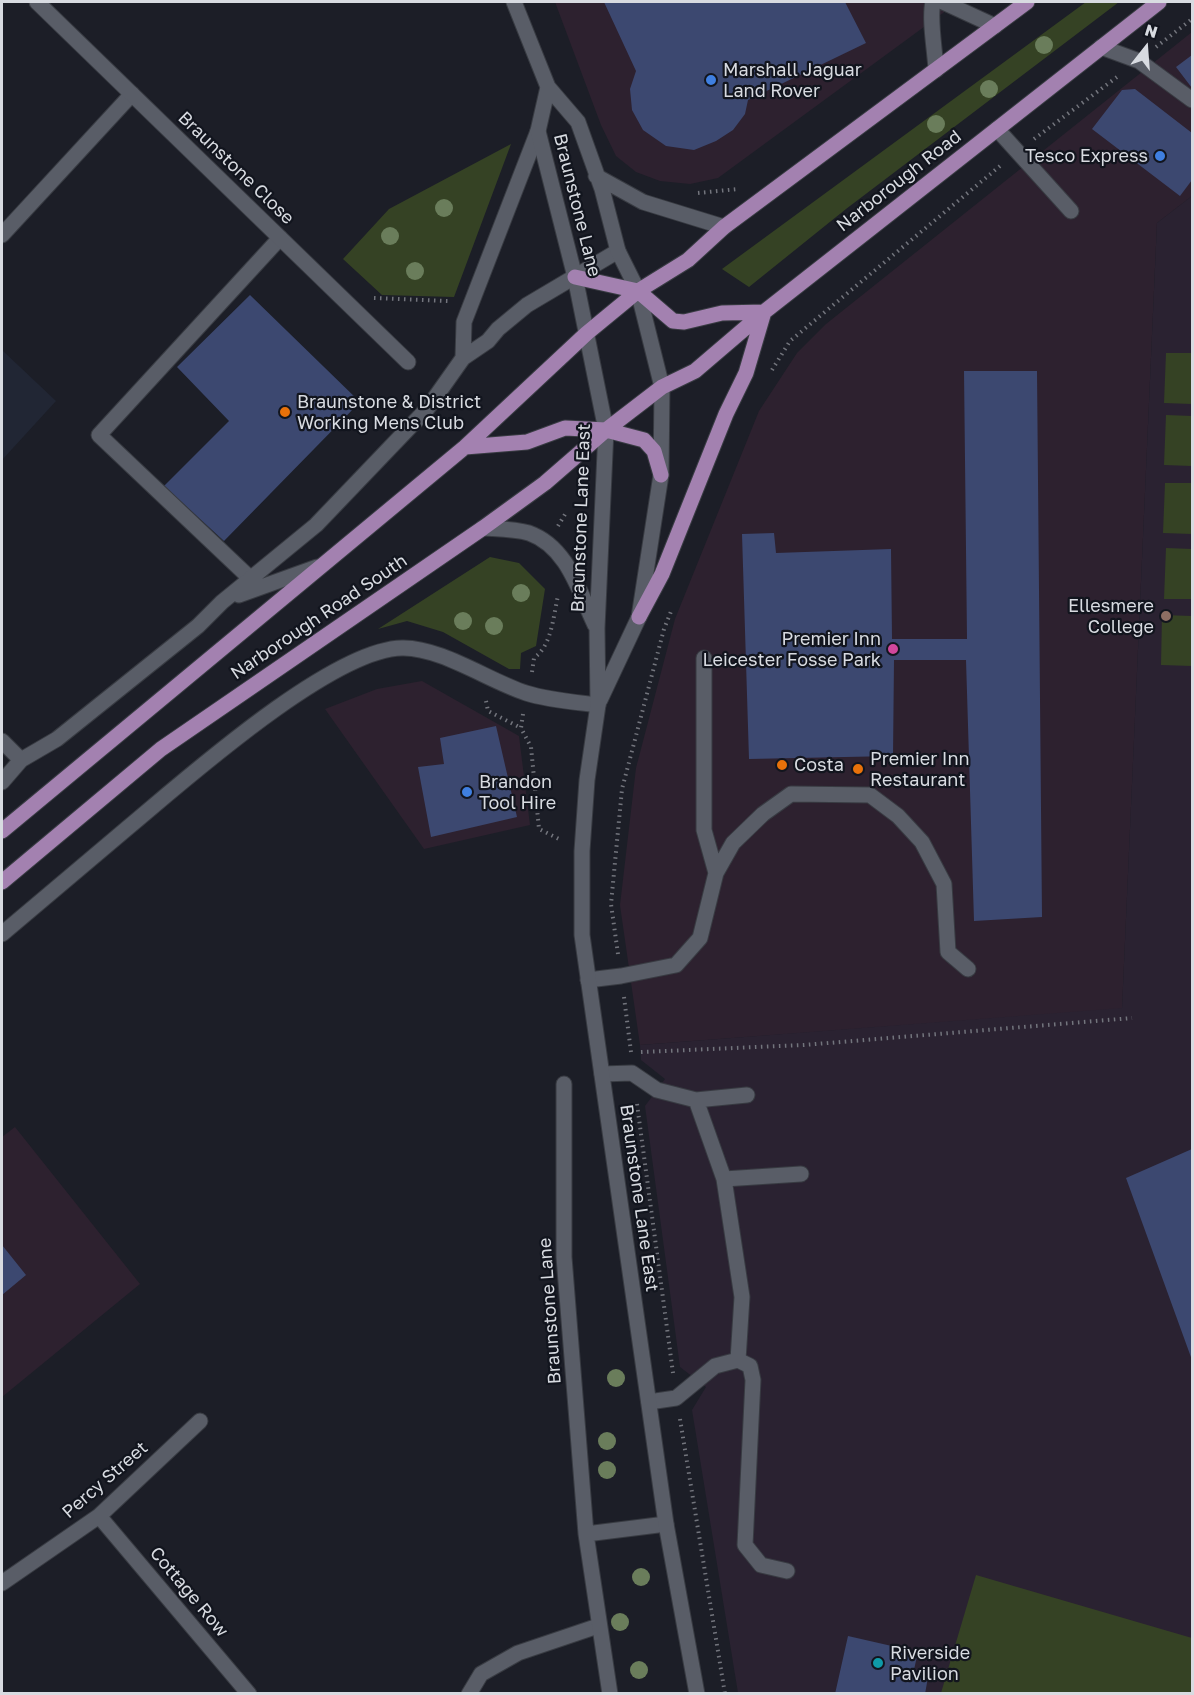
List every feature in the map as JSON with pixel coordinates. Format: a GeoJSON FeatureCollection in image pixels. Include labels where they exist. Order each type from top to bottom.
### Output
{"type":"FeatureCollection","features":[{"type":"Feature","properties":{"kind":"main road"},"geometry":{"type":"LineString","coordinates":[[638,291],[688,260],[724,227],[1027,2]]}},
{"type":"Feature","properties":{"kind":"main road","name":"Narborough Road"},"geometry":{"type":"LineString","coordinates":[[662,387],[695,371],[764,312],[1159,2]]}},
{"type":"Feature","properties":{"kind":"main road"},"geometry":{"type":"LineString","coordinates":[[575,277],[638,291],[674,321],[684,322],[722,313],[764,312],[746,373],[726,414],[662,573],[639,617]]}},
{"type":"Feature","properties":{"kind":"main road","name":"Narborough Road South"},"geometry":{"type":"LineString","coordinates":[[2,831],[317,567],[465,447],[587,333],[638,291]]}},
{"type":"Feature","properties":{"kind":"main road","name":"Narborough Road South"},"geometry":{"type":"LineString","coordinates":[[2,882],[161,749],[483,528],[545,483],[606,430],[662,387]]}},
{"type":"Feature","properties":{"kind":"main road"},"geometry":{"type":"LineString","coordinates":[[465,447],[527,441],[565,428],[606,430],[644,440],[654,451],[661,475]]}},
{"type":"Feature","properties":{"kind":"street","name":"Braunstone Close"},"geometry":{"type":"LineString","coordinates":[[37,2],[408,362]]}},
{"type":"Feature","properties":{"kind":"street","name":"Braunstone Lane"},"geometry":{"type":"LineString","coordinates":[[514,2],[548,87],[578,122],[597,176],[618,251],[638,291]]}},
{"type":"Feature","properties":{"kind":"street"},"geometry":{"type":"LineString","coordinates":[[933,2],[930,13],[934,25],[936,70]]}},
{"type":"Feature","properties":{"kind":"street"},"geometry":{"type":"LineString","coordinates":[[943,2],[995,26]]}},
{"type":"Feature","properties":{"kind":"street"},"geometry":{"type":"LineString","coordinates":[[1101,47],[1139,61],[1192,100]]}},
{"type":"Feature","properties":{"kind":"street","name":"Braunstone Lane"},"geometry":{"type":"LineString","coordinates":[[548,87],[538,131],[587,333]]}},
{"type":"Feature","properties":{"kind":"street"},"geometry":{"type":"LineString","coordinates":[[2,235],[132,94]]}},
{"type":"Feature","properties":{"kind":"street"},"geometry":{"type":"LineString","coordinates":[[997,129],[1071,211]]}},
{"type":"Feature","properties":{"kind":"street"},"geometry":{"type":"LineString","coordinates":[[463,358],[464,322],[538,131]]}},
{"type":"Feature","properties":{"kind":"street"},"geometry":{"type":"LineString","coordinates":[[597,176],[643,202],[724,227]]}},
{"type":"Feature","properties":{"kind":"street"},"geometry":{"type":"LineString","coordinates":[[252,580],[99,435],[280,238]]}},
{"type":"Feature","properties":{"kind":"street","name":"Narborough Road South"},"geometry":{"type":"LineString","coordinates":[[2,782],[21,760],[57,740],[198,626],[222,602],[252,580],[316,525],[365,476],[427,408],[463,358],[488,341],[498,328],[527,305],[618,251]]}},
{"type":"Feature","properties":{"kind":"street","name":"Braunstone Lane East"},"geometry":{"type":"LineString","coordinates":[[598,705],[639,617],[661,475],[662,387],[638,291]]}},
{"type":"Feature","properties":{"kind":"street","name":"Braunstone Lane East"},"geometry":{"type":"LineString","coordinates":[[587,333],[606,430],[597,628],[598,705],[587,780],[582,851],[582,935],[666,1524],[697,1694]]}},
{"type":"Feature","properties":{"kind":"street"},"geometry":{"type":"LineString","coordinates":[[483,528],[529,533],[548,543],[562,556],[597,628]]}},
{"type":"Feature","properties":{"kind":"street","name":"Narborough Road South"},"geometry":{"type":"LineString","coordinates":[[222,602],[317,567]]}},
{"type":"Feature","properties":{"kind":"street"},"geometry":{"type":"LineString","coordinates":[[2,934],[213,756],[305,689],[379,652],[402,648],[423,651],[446,657],[480,676],[528,694],[598,705]]}},
{"type":"Feature","properties":{"kind":"street"},"geometry":{"type":"LineString","coordinates":[[704,658],[704,830],[717,873]]}},
{"type":"Feature","properties":{"kind":"street"},"geometry":{"type":"LineString","coordinates":[[2,741],[21,760]]}},
{"type":"Feature","properties":{"kind":"street"},"geometry":{"type":"LineString","coordinates":[[588,980],[676,965],[700,938],[717,873],[733,843],[763,814],[791,794],[870,795],[898,816],[922,842],[944,884],[948,952],[969,969]]}},
{"type":"Feature","properties":{"kind":"street"},"geometry":{"type":"LineString","coordinates":[[602,1074],[632,1073],[657,1090],[696,1100],[747,1095]]}},
{"type":"Feature","properties":{"kind":"street","name":"Braunstone Lane"},"geometry":{"type":"LineString","coordinates":[[564,1084],[564,1257],[586,1534],[610,1694]]}},
{"type":"Feature","properties":{"kind":"street"},"geometry":{"type":"LineString","coordinates":[[696,1100],[724,1179],[742,1297],[738,1360]]}},
{"type":"Feature","properties":{"kind":"street"},"geometry":{"type":"LineString","coordinates":[[724,1179],[801,1174]]}},
{"type":"Feature","properties":{"kind":"street"},"geometry":{"type":"LineString","coordinates":[[649,1402],[676,1398],[716,1366],[738,1360],[750,1366],[753,1380],[745,1545],[761,1565],[787,1572]]}},
{"type":"Feature","properties":{"kind":"street","name":"Percy Street"},"geometry":{"type":"LineString","coordinates":[[2,1583],[99,1516],[200,1421]]}},
{"type":"Feature","properties":{"kind":"street","name":"Cottage Row"},"geometry":{"type":"LineString","coordinates":[[99,1516],[249,1694]]}},
{"type":"Feature","properties":{"kind":"street"},"geometry":{"type":"LineString","coordinates":[[586,1534],[666,1524]]}},
{"type":"Feature","properties":{"kind":"street"},"geometry":{"type":"LineString","coordinates":[[469,1694],[481,1674],[518,1653],[598,1626]]}},
{"type":"Feature","properties":{"kind":"path"},"geometry":{"type":"LineString","coordinates":[[766,381],[790,340],[1017,152],[1192,20]]}},
{"type":"Feature","properties":{"kind":"path"},"geometry":{"type":"LineString","coordinates":[[696,193],[723,189],[776,189]]}},
{"type":"Feature","properties":{"kind":"path"},"geometry":{"type":"LineString","coordinates":[[341,297],[460,302]]}},
{"type":"Feature","properties":{"kind":"path"},"geometry":{"type":"LineString","coordinates":[[548,543],[567,511]]}},
{"type":"Feature","properties":{"kind":"path"},"geometry":{"type":"LineString","coordinates":[[560,587],[548,640],[543,652],[534,658],[521,728],[531,747],[539,829],[582,851]]}},
{"type":"Feature","properties":{"kind":"path"},"geometry":{"type":"LineString","coordinates":[[672,608],[664,629],[622,789],[611,904],[676,1398],[725,1694]]}},
{"type":"Feature","properties":{"kind":"path"},"geometry":{"type":"LineString","coordinates":[[631,1052],[804,1045],[1132,1018]]}},
{"type":"Feature","properties":{"kind":"shaded area"},"geometry":{"type":"Polygon","coordinates":[[[555,2],[958,2],[718,178],[690,184],[660,181],[636,172],[616,156],[601,125],[555,2]]]}},
{"type":"Feature","properties":{"kind":"shaded area"},"geometry":{"type":"Polygon","coordinates":[[[1192,32],[1192,196],[1157,223],[1122,1009],[640,1045],[620,905],[636,768],[675,619],[759,411],[797,353],[826,324],[1192,32]]]}},
{"type":"Feature","properties":{"kind":"shaded area","name":"Ellesmere College"},"geometry":{"type":"Polygon","coordinates":[[[1192,196],[1192,1693],[738,1693],[692,1410],[706,1387],[680,1367],[645,1106],[665,1079],[641,1060],[640,1045],[1122,1008],[1157,223],[1192,196]]]}},
{"type":"Feature","properties":{"kind":"shaded area"},"geometry":{"type":"Polygon","coordinates":[[[2,350],[56,401],[2,460],[2,350]]]}},
{"type":"Feature","properties":{"kind":"shaded area"},"geometry":{"type":"Polygon","coordinates":[[[422,681],[519,736],[530,825],[424,849],[325,709],[377,689],[422,681]]]}},
{"type":"Feature","properties":{"kind":"shaded area"},"geometry":{"type":"Polygon","coordinates":[[[15,1127],[140,1284],[2,1397],[2,1137],[15,1127]]]}},
{"type":"Feature","properties":{"kind":"green space"},"geometry":{"type":"Polygon","coordinates":[[[1086,2],[1119,2],[846,209],[749,287],[722,269],[1086,2]]]}},
{"type":"Feature","properties":{"kind":"green space"},"geometry":{"type":"Polygon","coordinates":[[[511,144],[454,297],[382,295],[343,259],[389,209],[511,144]]]}},
{"type":"Feature","properties":{"kind":"green space"},"geometry":{"type":"Polygon","coordinates":[[[1166,353],[1192,353],[1192,404],[1164,403],[1166,353]]]}},
{"type":"Feature","properties":{"kind":"green space"},"geometry":{"type":"Polygon","coordinates":[[[1166,415],[1192,416],[1192,466],[1164,465],[1166,415]]]}},
{"type":"Feature","properties":{"kind":"green space"},"geometry":{"type":"Polygon","coordinates":[[[1165,483],[1192,483],[1192,534],[1163,533],[1165,483]]]}},
{"type":"Feature","properties":{"kind":"green space"},"geometry":{"type":"Polygon","coordinates":[[[1166,548],[1192,549],[1192,599],[1164,599],[1166,548]]]}},
{"type":"Feature","properties":{"kind":"green space"},"geometry":{"type":"Polygon","coordinates":[[[490,557],[519,563],[545,589],[536,646],[521,653],[520,669],[509,669],[443,632],[407,621],[378,629],[490,557]]]}},
{"type":"Feature","properties":{"kind":"green space"},"geometry":{"type":"Polygon","coordinates":[[[1162,615],[1192,616],[1192,666],[1161,665],[1162,615]]]}},
{"type":"Feature","properties":{"kind":"green space"},"geometry":{"type":"Polygon","coordinates":[[[976,1575],[1192,1638],[1192,1693],[941,1693],[976,1575]]]}},
{"type":"Feature","properties":{"kind":"building","name":"Marshall Jaguar Land Rover"},"geometry":{"type":"Polygon","coordinates":[[[604,2],[845,2],[866,43],[748,100],[745,114],[733,130],[716,141],[694,150],[666,146],[643,130],[632,110],[630,89],[636,71],[604,2]]]}},
{"type":"Feature","properties":{"kind":"building"},"geometry":{"type":"Polygon","coordinates":[[[1192,55],[1192,88],[1176,67],[1192,55]]]}},
{"type":"Feature","properties":{"kind":"building","name":"Tesco Express"},"geometry":{"type":"Polygon","coordinates":[[[1135,89],[1192,133],[1192,180],[1180,196],[1092,129],[1122,90],[1135,89]]]}},
{"type":"Feature","properties":{"kind":"building","name":"Braunstone & District Working Mens Club"},"geometry":{"type":"Polygon","coordinates":[[[250,295],[360,402],[224,541],[164,486],[229,421],[177,367],[250,295]]]}},
{"type":"Feature","properties":{"kind":"building","name":"Premier Inn Leicester Fosse Park"},"geometry":{"type":"Polygon","coordinates":[[[964,371],[1037,371],[1042,917],[974,921],[966,660],[894,660],[893,756],[749,759],[742,534],[774,533],[776,553],[891,549],[892,639],[967,639],[964,371]]]}},
{"type":"Feature","properties":{"kind":"building","name":"Brandon Tool Hire"},"geometry":{"type":"Polygon","coordinates":[[[496,726],[517,817],[431,837],[418,767],[444,764],[440,738],[496,726]]]}},
{"type":"Feature","properties":{"kind":"building"},"geometry":{"type":"Polygon","coordinates":[[[1192,1149],[1192,1360],[1126,1178],[1192,1149]]]}},
{"type":"Feature","properties":{"kind":"building"},"geometry":{"type":"Polygon","coordinates":[[[2,1245],[26,1275],[2,1295],[2,1245]]]}},
{"type":"Feature","properties":{"kind":"building","name":"Riverside Pavilion"},"geometry":{"type":"Polygon","coordinates":[[[848,1636],[918,1652],[913,1674],[928,1677],[925,1694],[835,1694],[848,1636]]]}},
{"type":"Feature","properties":{"kind":"place","name":"Marshall Jaguar Land Rover"},"geometry":{"type":"Point","coordinates":[711,80]}},
{"type":"Feature","properties":{"kind":"place","name":"Tesco Express"},"geometry":{"type":"Point","coordinates":[1160,156]}},
{"type":"Feature","properties":{"kind":"place","name":"Braunstone & District Working Mens Club"},"geometry":{"type":"Point","coordinates":[285,412]}},
{"type":"Feature","properties":{"kind":"place","name":"Ellesmere College"},"geometry":{"type":"Point","coordinates":[1166,616]}},
{"type":"Feature","properties":{"kind":"place","name":"Premier Inn Leicester Fosse Park"},"geometry":{"type":"Point","coordinates":[893,649]}},
{"type":"Feature","properties":{"kind":"place","name":"Costa"},"geometry":{"type":"Point","coordinates":[782,765]}},
{"type":"Feature","properties":{"kind":"place","name":"Premier Inn Restaurant"},"geometry":{"type":"Point","coordinates":[858,769]}},
{"type":"Feature","properties":{"kind":"place","name":"Brandon Tool Hire"},"geometry":{"type":"Point","coordinates":[467,792]}},
{"type":"Feature","properties":{"kind":"place","name":"Riverside Pavilion"},"geometry":{"type":"Point","coordinates":[878,1663]}}]}
